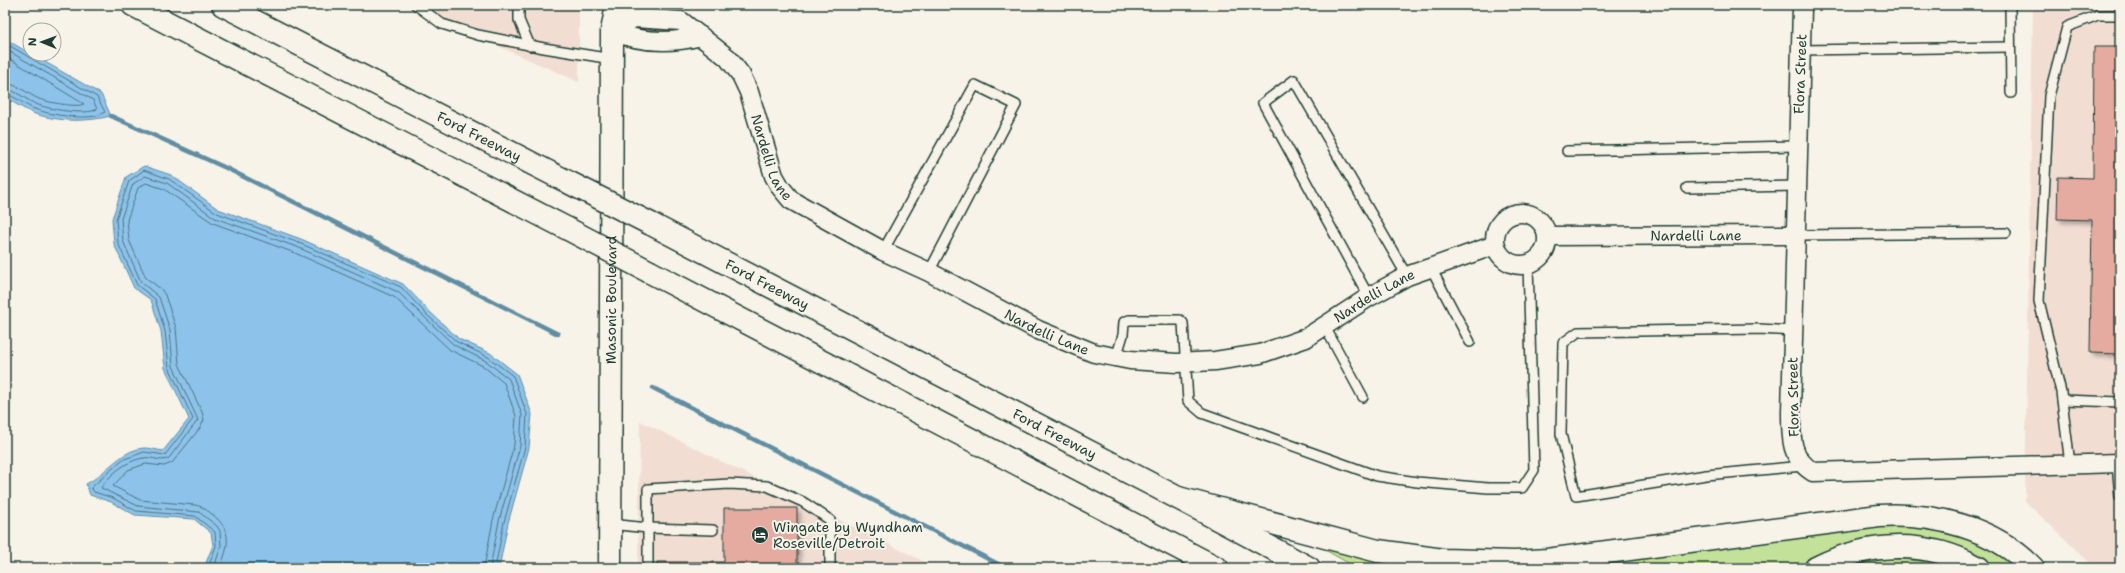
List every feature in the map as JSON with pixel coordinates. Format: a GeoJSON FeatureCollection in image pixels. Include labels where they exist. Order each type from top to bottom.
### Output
{"type":"FeatureCollection","features":[{"type":"Feature","properties":{"kind":"main road"},"geometry":{"type":"LineString","coordinates":[[133,5],[568,229],[1217,568]]}},
{"type":"Feature","properties":{"kind":"main road","name":"Ford Freeway"},"geometry":{"type":"LineString","coordinates":[[224,5],[651,224],[1178,498],[1309,568]]}},
{"type":"Feature","properties":{"kind":"main road","name":"Masonic Boulevard"},"geometry":{"type":"LineString","coordinates":[[606,5],[612,31]]}},
{"type":"Feature","properties":{"kind":"main road","name":"Masonic Boulevard"},"geometry":{"type":"LineString","coordinates":[[610,568],[612,31],[617,5]]}},
{"type":"Feature","properties":{"kind":"main road"},"geometry":{"type":"LineString","coordinates":[[1178,498],[1378,551],[1420,558],[1480,562],[1547,560],[1879,516],[1926,516],[1947,520],[1989,537],[2008,548],[2033,568]]}},
{"type":"Feature","properties":{"kind":"main road"},"geometry":{"type":"LineString","coordinates":[[1816,568],[1854,552],[1902,546],[1948,553],[1979,568]]}},
{"type":"Feature","properties":{"kind":"street","name":"Flora Street"},"geometry":{"type":"LineString","coordinates":[[1802,8],[1791,434],[1797,457],[1803,466]]}},
{"type":"Feature","properties":{"kind":"street","name":"Nardelli Lane"},"geometry":{"type":"LineString","coordinates":[[612,31],[632,39],[671,42],[678,42],[701,36],[728,58],[741,75],[749,92],[774,176],[781,188],[791,200],[883,251],[929,272],[1038,330],[1094,353],[1130,360],[1186,362],[1215,361],[1260,354],[1306,338],[1369,298],[1408,276],[1496,245]]}},
{"type":"Feature","properties":{"kind":"street"},"geometry":{"type":"LineString","coordinates":[[1516,213],[1527,213],[1537,217],[1544,225],[1548,236],[1543,254],[1536,261],[1518,265],[1508,262],[1500,255],[1496,245],[1495,235],[1499,224],[1506,217],[1516,213]]}},
{"type":"Feature","properties":{"kind":"street","name":"Nardelli Lane"},"geometry":{"type":"LineString","coordinates":[[1548,236],[1796,235]]}},
{"type":"Feature","properties":{"kind":"street"},"geometry":{"type":"LineString","coordinates":[[1803,466],[1813,472],[2118,463]]}},
{"type":"Feature","properties":{"kind":"lane"},"geometry":{"type":"LineString","coordinates":[[416,5],[442,24],[478,35],[530,46],[612,59]]}},
{"type":"Feature","properties":{"kind":"lane"},"geometry":{"type":"LineString","coordinates":[[519,5],[519,20],[530,46]]}},
{"type":"Feature","properties":{"kind":"lane"},"geometry":{"type":"LineString","coordinates":[[2010,5],[2011,93]]}},
{"type":"Feature","properties":{"kind":"lane"},"geometry":{"type":"LineString","coordinates":[[2070,464],[2062,400],[2039,301],[2049,96],[2067,27],[2098,15],[2120,15]]}},
{"type":"Feature","properties":{"kind":"lane"},"geometry":{"type":"LineString","coordinates":[[1801,50],[2010,47]]}},
{"type":"Feature","properties":{"kind":"lane"},"geometry":{"type":"LineString","coordinates":[[1369,298],[1262,103],[1294,80],[1408,276]]}},
{"type":"Feature","properties":{"kind":"lane"},"geometry":{"type":"LineString","coordinates":[[883,251],[975,85],[1016,105],[929,272]]}},
{"type":"Feature","properties":{"kind":"lane"},"geometry":{"type":"LineString","coordinates":[[1567,151],[1798,146]]}},
{"type":"Feature","properties":{"kind":"lane"},"geometry":{"type":"LineString","coordinates":[[1687,188],[1797,186]]}},
{"type":"Feature","properties":{"kind":"lane"},"geometry":{"type":"LineString","coordinates":[[1796,235],[2006,233]]}},
{"type":"Feature","properties":{"kind":"lane"},"geometry":{"type":"LineString","coordinates":[[1116,358],[1124,335],[1124,322],[1134,319],[1180,320],[1183,323],[1188,401],[1202,413],[1377,476],[1417,482],[1488,488],[1522,488],[1534,470],[1528,264]]}},
{"type":"Feature","properties":{"kind":"lane"},"geometry":{"type":"LineString","coordinates":[[1431,268],[1470,342]]}},
{"type":"Feature","properties":{"kind":"lane"},"geometry":{"type":"LineString","coordinates":[[1325,327],[1363,397]]}},
{"type":"Feature","properties":{"kind":"lane"},"geometry":{"type":"LineString","coordinates":[[1793,331],[1759,329],[1578,332],[1563,343],[1561,434],[1576,496],[1706,475],[1803,466]]}},
{"type":"Feature","properties":{"kind":"lane"},"geometry":{"type":"LineString","coordinates":[[2062,400],[2120,402]]}},
{"type":"Feature","properties":{"kind":"lane"},"geometry":{"type":"LineString","coordinates":[[2118,463],[2120,497]]}},
{"type":"Feature","properties":{"kind":"lane"},"geometry":{"type":"LineString","coordinates":[[648,568],[648,489],[729,484],[767,486],[803,502],[830,520],[830,568]]}},
{"type":"Feature","properties":{"kind":"lane"},"geometry":{"type":"LineString","coordinates":[[610,524],[648,528],[713,530]]}},
{"type":"Feature","properties":{"kind":"shaded area"},"geometry":{"type":"Polygon","coordinates":[[[406,5],[579,5],[579,82],[406,5]]]}},
{"type":"Feature","properties":{"kind":"shaded area"},"geometry":{"type":"Polygon","coordinates":[[[2033,7],[2120,7],[2120,568],[2095,568],[2025,501],[2033,7]]]}},
{"type":"Feature","properties":{"kind":"shaded area"},"geometry":{"type":"Polygon","coordinates":[[[640,421],[937,568],[638,568],[640,421]]]}},
{"type":"Feature","properties":{"kind":"green space"},"geometry":{"type":"Polygon","coordinates":[[[1880,524],[1918,525],[1974,539],[2021,568],[1994,568],[1969,553],[1811,563],[1804,568],[1549,568],[1880,524]]]}},
{"type":"Feature","properties":{"kind":"green space"},"geometry":{"type":"Polygon","coordinates":[[[1329,547],[1435,568],[1357,568],[1327,551],[1329,547]]]}},
{"type":"Feature","properties":{"kind":"green space"},"geometry":{"type":"Polygon","coordinates":[[[1902,559],[1927,562],[1947,568],[1846,568],[1878,560],[1902,559]]]}},
{"type":"Feature","properties":{"kind":"water"},"geometry":{"type":"Polygon","coordinates":[[[5,39],[22,49],[22,62],[45,62],[101,94],[111,116],[83,120],[54,119],[28,111],[5,98],[5,39]]]}},
{"type":"Feature","properties":{"kind":"water"},"geometry":{"type":"Polygon","coordinates":[[[144,166],[171,175],[218,209],[301,239],[403,284],[459,339],[490,353],[517,374],[532,414],[529,448],[508,523],[499,568],[204,568],[213,545],[211,533],[194,519],[135,515],[111,502],[90,495],[86,484],[120,458],[135,450],[146,448],[163,451],[189,419],[165,368],[161,331],[151,300],[134,288],[114,244],[112,219],[126,177],[144,166]]]}},
{"type":"Feature","properties":{"kind":"building"},"geometry":{"type":"Polygon","coordinates":[[[2094,47],[2120,47],[2120,354],[2090,353],[2092,220],[2057,219],[2058,177],[2093,178],[2094,47]]]}},
{"type":"Feature","properties":{"kind":"building","name":"Wingate by Wyndham Roseville/Detroit"},"geometry":{"type":"Polygon","coordinates":[[[724,508],[797,508],[797,568],[657,568],[657,562],[724,562],[724,508]]]}},
{"type":"Feature","properties":{"kind":"waterway"},"geometry":{"type":"LineString","coordinates":[[111,116],[226,168],[558,334]]}},
{"type":"Feature","properties":{"kind":"waterway"},"geometry":{"type":"LineString","coordinates":[[653,388],[1006,568]]}},
{"type":"Feature","properties":{"kind":"place","name":"Wingate by Wyndham Roseville/Detroit"},"geometry":{"type":"Point","coordinates":[760,535]}}]}
